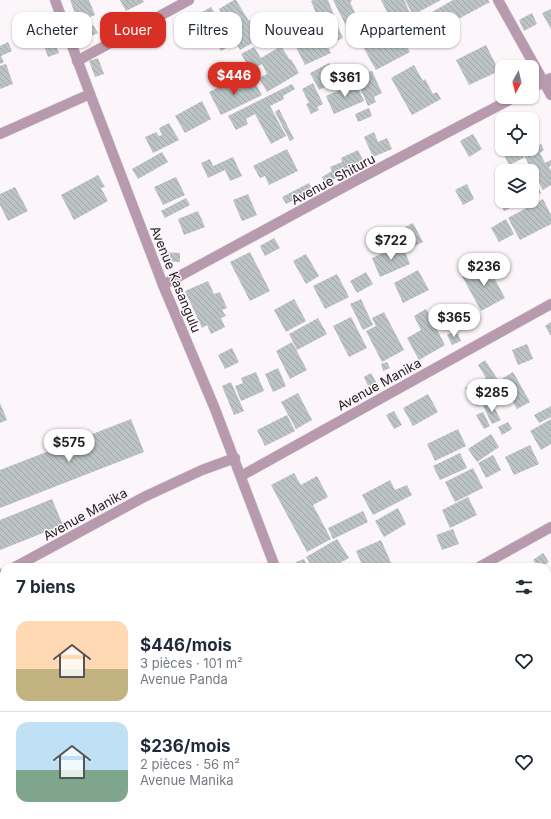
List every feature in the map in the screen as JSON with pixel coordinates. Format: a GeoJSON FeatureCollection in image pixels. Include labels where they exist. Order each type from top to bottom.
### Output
{"type":"FeatureCollection","features":[{"type":"Feature","properties":{"kind":"street","name":"Avenue Kasangulu"},"geometry":{"type":"LineString","coordinates":[[55,0],[163,284],[235,458],[274,563]]}},
{"type":"Feature","properties":{"kind":"street"},"geometry":{"type":"LineString","coordinates":[[77,61],[189,0]]}},
{"type":"Feature","properties":{"kind":"street"},"geometry":{"type":"LineString","coordinates":[[498,0],[547,80],[551,95]]}},
{"type":"Feature","properties":{"kind":"street"},"geometry":{"type":"LineString","coordinates":[[0,134],[90,94]]}},
{"type":"Feature","properties":{"kind":"street","name":"Avenue Shituru"},"geometry":{"type":"LineString","coordinates":[[163,284],[502,104]]}},
{"type":"Feature","properties":{"kind":"street","name":"Avenue Manika"},"geometry":{"type":"LineString","coordinates":[[241,476],[551,304]]}},
{"type":"Feature","properties":{"kind":"street","name":"Avenue Manika"},"geometry":{"type":"LineString","coordinates":[[22,563],[144,497],[202,470],[235,458]]}},
{"type":"Feature","properties":{"kind":"street"},"geometry":{"type":"LineString","coordinates":[[486,563],[551,527]]}},
{"type":"Feature","properties":{"kind":"building"},"geometry":{"type":"Polygon","coordinates":[[[70,0],[89,0],[95,15],[92,16],[92,12],[74,12],[70,0]]]}},
{"type":"Feature","properties":{"kind":"building"},"geometry":{"type":"Polygon","coordinates":[[[120,0],[143,0],[144,2],[126,11],[120,0]]]}},
{"type":"Feature","properties":{"kind":"building"},"geometry":{"type":"Polygon","coordinates":[[[236,0],[250,20],[250,44],[240,50],[239,48],[242,48],[242,12],[221,12],[219,9],[236,0]]]}},
{"type":"Feature","properties":{"kind":"building"},"geometry":{"type":"Polygon","coordinates":[[[328,0],[333,12],[315,12],[311,1],[328,0]]]}},
{"type":"Feature","properties":{"kind":"building"},"geometry":{"type":"Polygon","coordinates":[[[333,0],[352,1],[350,2],[355,12],[346,12],[346,26],[333,0]]]}},
{"type":"Feature","properties":{"kind":"building"},"geometry":{"type":"Polygon","coordinates":[[[381,0],[404,0],[410,12],[387,12],[381,0]]]}},
{"type":"Feature","properties":{"kind":"building"},"geometry":{"type":"Polygon","coordinates":[[[405,0],[441,0],[419,12],[411,12],[405,0]]]}},
{"type":"Feature","properties":{"kind":"building"},"geometry":{"type":"Polygon","coordinates":[[[453,0],[488,0],[490,2],[460,18],[460,12],[432,12],[453,0]]]}},
{"type":"Feature","properties":{"kind":"building"},"geometry":{"type":"Polygon","coordinates":[[[211,7],[214,12],[202,12],[211,7]]]}},
{"type":"Feature","properties":{"kind":"building"},"geometry":{"type":"Polygon","coordinates":[[[551,9],[551,29],[542,13],[551,9]]]}},
{"type":"Feature","properties":{"kind":"building"},"geometry":{"type":"Polygon","coordinates":[[[532,13],[537,24],[524,31],[519,20],[532,13]]]}},
{"type":"Feature","properties":{"kind":"building"},"geometry":{"type":"Polygon","coordinates":[[[92,26],[98,33],[92,36],[92,26]]]}},
{"type":"Feature","properties":{"kind":"building"},"geometry":{"type":"Polygon","coordinates":[[[338,27],[343,38],[338,40],[338,27]]]}},
{"type":"Feature","properties":{"kind":"building"},"geometry":{"type":"Polygon","coordinates":[[[8,42],[12,51],[1,56],[4,62],[0,64],[0,46],[8,42]]]}},
{"type":"Feature","properties":{"kind":"building"},"geometry":{"type":"Polygon","coordinates":[[[486,45],[495,63],[495,73],[469,85],[456,60],[486,45]]]}},
{"type":"Feature","properties":{"kind":"building"},"geometry":{"type":"Polygon","coordinates":[[[45,48],[57,48],[59,53],[48,57],[45,48]]]}},
{"type":"Feature","properties":{"kind":"building"},"geometry":{"type":"Polygon","coordinates":[[[219,48],[226,48],[221,51],[219,48]]]}},
{"type":"Feature","properties":{"kind":"building"},"geometry":{"type":"Polygon","coordinates":[[[255,48],[261,58],[278,48],[282,48],[299,73],[267,92],[259,78],[267,74],[262,64],[251,71],[241,54],[255,48]]]}},
{"type":"Feature","properties":{"kind":"building"},"geometry":{"type":"Polygon","coordinates":[[[296,48],[329,48],[331,53],[305,65],[296,48]]]}},
{"type":"Feature","properties":{"kind":"building"},"geometry":{"type":"Polygon","coordinates":[[[364,48],[408,48],[410,52],[376,70],[364,48]]]}},
{"type":"Feature","properties":{"kind":"building"},"geometry":{"type":"Polygon","coordinates":[[[98,58],[104,74],[95,77],[89,61],[98,58]]]}},
{"type":"Feature","properties":{"kind":"building"},"geometry":{"type":"Polygon","coordinates":[[[329,63],[339,80],[319,90],[310,73],[329,63]]]}},
{"type":"Feature","properties":{"kind":"building"},"geometry":{"type":"Polygon","coordinates":[[[6,64],[13,84],[0,89],[0,66],[6,64]]]}},
{"type":"Feature","properties":{"kind":"building"},"geometry":{"type":"Polygon","coordinates":[[[414,65],[423,81],[425,79],[433,94],[437,92],[441,99],[412,115],[391,78],[414,65]]]}},
{"type":"Feature","properties":{"kind":"building"},"geometry":{"type":"Polygon","coordinates":[[[365,66],[368,72],[372,71],[382,93],[374,97],[376,102],[368,106],[353,72],[365,66]]]}},
{"type":"Feature","properties":{"kind":"building"},"geometry":{"type":"Polygon","coordinates":[[[231,81],[236,90],[254,81],[262,95],[221,115],[209,92],[231,81]]]}},
{"type":"Feature","properties":{"kind":"building"},"geometry":{"type":"Polygon","coordinates":[[[313,83],[323,104],[317,107],[319,110],[311,114],[306,104],[309,103],[302,89],[313,83]]]}},
{"type":"Feature","properties":{"kind":"building"},"geometry":{"type":"Polygon","coordinates":[[[356,83],[364,101],[334,114],[326,96],[356,83]]]}},
{"type":"Feature","properties":{"kind":"building"},"geometry":{"type":"Polygon","coordinates":[[[292,84],[295,89],[283,96],[284,99],[270,106],[286,136],[271,144],[255,114],[246,119],[248,124],[236,130],[228,116],[292,84]]]}},
{"type":"Feature","properties":{"kind":"building"},"geometry":{"type":"Polygon","coordinates":[[[202,101],[211,119],[185,133],[175,116],[202,101]]]}},
{"type":"Feature","properties":{"kind":"building"},"geometry":{"type":"Polygon","coordinates":[[[369,108],[372,116],[358,122],[355,114],[369,108]]]}},
{"type":"Feature","properties":{"kind":"building"},"geometry":{"type":"Polygon","coordinates":[[[279,109],[294,139],[290,141],[275,112],[279,109]]]}},
{"type":"Feature","properties":{"kind":"building"},"geometry":{"type":"Polygon","coordinates":[[[169,123],[179,140],[153,153],[145,137],[156,132],[159,136],[162,135],[159,128],[169,123]]]}},
{"type":"Feature","properties":{"kind":"building"},"geometry":{"type":"Polygon","coordinates":[[[374,132],[378,142],[387,138],[392,149],[373,157],[364,137],[374,132]]]}},
{"type":"Feature","properties":{"kind":"building"},"geometry":{"type":"Polygon","coordinates":[[[473,134],[482,149],[469,157],[460,141],[473,134]]]}},
{"type":"Feature","properties":{"kind":"building"},"geometry":{"type":"Polygon","coordinates":[[[541,144],[544,150],[540,153],[545,163],[551,160],[551,165],[549,167],[551,171],[551,185],[543,190],[539,183],[539,164],[529,164],[524,156],[539,156],[539,145],[541,144]]]}},
{"type":"Feature","properties":{"kind":"building"},"geometry":{"type":"Polygon","coordinates":[[[287,149],[298,171],[269,185],[265,176],[260,178],[253,166],[287,149]]]}},
{"type":"Feature","properties":{"kind":"building"},"geometry":{"type":"Polygon","coordinates":[[[358,150],[365,164],[325,183],[322,177],[332,171],[330,167],[342,162],[341,158],[358,150]]]}},
{"type":"Feature","properties":{"kind":"building"},"geometry":{"type":"Polygon","coordinates":[[[162,152],[168,162],[138,179],[132,169],[162,152]]]}},
{"type":"Feature","properties":{"kind":"building"},"geometry":{"type":"Polygon","coordinates":[[[504,156],[523,156],[524,158],[511,164],[508,164],[504,156]]]}},
{"type":"Feature","properties":{"kind":"building"},"geometry":{"type":"Polygon","coordinates":[[[233,157],[242,176],[230,181],[225,170],[208,178],[201,163],[210,159],[213,166],[233,157]]]}},
{"type":"Feature","properties":{"kind":"building"},"geometry":{"type":"Polygon","coordinates":[[[98,175],[105,187],[101,188],[108,201],[74,220],[61,195],[98,175]]]}},
{"type":"Feature","properties":{"kind":"building"},"geometry":{"type":"Polygon","coordinates":[[[176,177],[185,195],[163,205],[154,187],[176,177]]]}},
{"type":"Feature","properties":{"kind":"building"},"geometry":{"type":"Polygon","coordinates":[[[309,183],[313,191],[286,204],[282,197],[309,183]]]}},
{"type":"Feature","properties":{"kind":"building"},"geometry":{"type":"Polygon","coordinates":[[[467,184],[474,199],[463,205],[455,190],[467,184]]]}},
{"type":"Feature","properties":{"kind":"building"},"geometry":{"type":"Polygon","coordinates":[[[15,187],[28,211],[8,221],[0,205],[0,194],[15,187]]]}},
{"type":"Feature","properties":{"kind":"building"},"geometry":{"type":"Polygon","coordinates":[[[248,194],[257,215],[242,221],[233,200],[248,194]]]}},
{"type":"Feature","properties":{"kind":"building"},"geometry":{"type":"Polygon","coordinates":[[[186,198],[190,205],[165,218],[161,211],[186,198]]]}},
{"type":"Feature","properties":{"kind":"building"},"geometry":{"type":"Polygon","coordinates":[[[543,199],[551,215],[551,224],[520,240],[508,218],[526,208],[539,208],[539,201],[543,199]]]}},
{"type":"Feature","properties":{"kind":"building"},"geometry":{"type":"Polygon","coordinates":[[[503,208],[510,208],[504,211],[503,208]]]}},
{"type":"Feature","properties":{"kind":"building"},"geometry":{"type":"Polygon","coordinates":[[[198,211],[205,227],[184,235],[178,219],[198,211]]]}},
{"type":"Feature","properties":{"kind":"building"},"geometry":{"type":"Polygon","coordinates":[[[506,219],[514,234],[499,242],[491,228],[506,219]]]}},
{"type":"Feature","properties":{"kind":"building"},"geometry":{"type":"Polygon","coordinates":[[[413,223],[423,242],[407,250],[401,239],[405,237],[401,229],[413,223]]]}},
{"type":"Feature","properties":{"kind":"building"},"geometry":{"type":"Polygon","coordinates":[[[274,238],[280,248],[265,256],[260,246],[274,238]]]}},
{"type":"Feature","properties":{"kind":"building"},"geometry":{"type":"Polygon","coordinates":[[[402,245],[410,264],[380,277],[372,258],[402,245]]]}},
{"type":"Feature","properties":{"kind":"building"},"geometry":{"type":"Polygon","coordinates":[[[163,252],[180,253],[180,262],[163,261],[163,252]]]}},
{"type":"Feature","properties":{"kind":"building"},"geometry":{"type":"Polygon","coordinates":[[[250,252],[270,291],[250,301],[230,262],[250,252]]]}},
{"type":"Feature","properties":{"kind":"building"},"geometry":{"type":"Polygon","coordinates":[[[306,254],[319,276],[306,284],[293,261],[306,254]]]}},
{"type":"Feature","properties":{"kind":"building"},"geometry":{"type":"Polygon","coordinates":[[[486,263],[505,298],[481,311],[462,276],[486,263]]]}},
{"type":"Feature","properties":{"kind":"building"},"geometry":{"type":"Polygon","coordinates":[[[418,270],[429,290],[403,303],[394,283],[418,270]]]}},
{"type":"Feature","properties":{"kind":"building"},"geometry":{"type":"Polygon","coordinates":[[[366,272],[373,284],[357,293],[350,281],[366,272]]]}},
{"type":"Feature","properties":{"kind":"building"},"geometry":{"type":"Polygon","coordinates":[[[337,274],[349,297],[325,309],[313,286],[337,274]]]}},
{"type":"Feature","properties":{"kind":"building"},"geometry":{"type":"Polygon","coordinates":[[[208,281],[214,294],[220,292],[227,308],[222,310],[226,316],[221,318],[225,327],[211,334],[207,325],[202,328],[185,291],[208,281]]]}},
{"type":"Feature","properties":{"kind":"building"},"geometry":{"type":"Polygon","coordinates":[[[294,299],[306,321],[286,332],[274,310],[294,299]]]}},
{"type":"Feature","properties":{"kind":"building"},"geometry":{"type":"Polygon","coordinates":[[[361,299],[373,325],[363,330],[350,304],[361,299]]]}},
{"type":"Feature","properties":{"kind":"building"},"geometry":{"type":"Polygon","coordinates":[[[426,309],[445,345],[419,360],[407,338],[421,330],[414,316],[426,309]]]}},
{"type":"Feature","properties":{"kind":"building"},"geometry":{"type":"Polygon","coordinates":[[[384,312],[404,350],[382,362],[366,331],[376,326],[372,318],[384,312]]]}},
{"type":"Feature","properties":{"kind":"building"},"geometry":{"type":"Polygon","coordinates":[[[351,317],[367,348],[349,357],[333,326],[351,317]]]}},
{"type":"Feature","properties":{"kind":"building"},"geometry":{"type":"Polygon","coordinates":[[[318,318],[327,334],[297,350],[289,334],[318,318]]]}},
{"type":"Feature","properties":{"kind":"building"},"geometry":{"type":"Polygon","coordinates":[[[551,322],[551,336],[545,326],[551,322]]]}},
{"type":"Feature","properties":{"kind":"building"},"geometry":{"type":"Polygon","coordinates":[[[456,330],[461,341],[452,345],[447,335],[456,330]]]}},
{"type":"Feature","properties":{"kind":"building"},"geometry":{"type":"Polygon","coordinates":[[[292,342],[307,370],[290,379],[276,351],[292,342]]]}},
{"type":"Feature","properties":{"kind":"building"},"geometry":{"type":"Polygon","coordinates":[[[527,344],[533,359],[518,365],[512,350],[527,344]]]}},
{"type":"Feature","properties":{"kind":"building"},"geometry":{"type":"Polygon","coordinates":[[[232,348],[239,362],[225,369],[218,355],[232,348]]]}},
{"type":"Feature","properties":{"kind":"building"},"geometry":{"type":"Polygon","coordinates":[[[485,360],[502,386],[491,393],[483,380],[486,378],[478,365],[485,360]]]}},
{"type":"Feature","properties":{"kind":"building"},"geometry":{"type":"Polygon","coordinates":[[[387,362],[390,368],[383,371],[381,364],[387,362]]]}},
{"type":"Feature","properties":{"kind":"building"},"geometry":{"type":"Polygon","coordinates":[[[278,368],[286,386],[273,392],[265,374],[278,368]]]}},
{"type":"Feature","properties":{"kind":"building"},"geometry":{"type":"Polygon","coordinates":[[[256,372],[264,391],[241,401],[235,386],[243,383],[241,378],[256,372]]]}},
{"type":"Feature","properties":{"kind":"building"},"geometry":{"type":"Polygon","coordinates":[[[513,372],[530,402],[517,409],[500,380],[513,372]]]}},
{"type":"Feature","properties":{"kind":"building"},"geometry":{"type":"Polygon","coordinates":[[[371,373],[377,384],[369,388],[364,377],[371,373]]]}},
{"type":"Feature","properties":{"kind":"building"},"geometry":{"type":"Polygon","coordinates":[[[479,379],[491,398],[477,406],[465,388],[479,379]]]}},
{"type":"Feature","properties":{"kind":"building"},"geometry":{"type":"Polygon","coordinates":[[[231,382],[244,411],[234,415],[222,386],[231,382]]]}},
{"type":"Feature","properties":{"kind":"building"},"geometry":{"type":"Polygon","coordinates":[[[298,393],[312,420],[296,429],[281,402],[298,393]]]}},
{"type":"Feature","properties":{"kind":"building"},"geometry":{"type":"Polygon","coordinates":[[[428,394],[438,412],[413,426],[403,408],[428,394]]]}},
{"type":"Feature","properties":{"kind":"building"},"geometry":{"type":"Polygon","coordinates":[[[491,402],[501,420],[492,424],[483,406],[491,402]]]}},
{"type":"Feature","properties":{"kind":"building"},"geometry":{"type":"Polygon","coordinates":[[[0,403],[7,420],[0,423],[0,403]]]}},
{"type":"Feature","properties":{"kind":"building"},"geometry":{"type":"Polygon","coordinates":[[[551,406],[551,417],[539,423],[534,415],[551,406]]]}},
{"type":"Feature","properties":{"kind":"building"},"geometry":{"type":"Polygon","coordinates":[[[394,411],[402,425],[394,429],[386,415],[394,411]]]}},
{"type":"Feature","properties":{"kind":"building"},"geometry":{"type":"Polygon","coordinates":[[[483,412],[490,426],[484,429],[476,415],[483,412]]]}},
{"type":"Feature","properties":{"kind":"building"},"geometry":{"type":"Polygon","coordinates":[[[287,415],[295,431],[265,446],[257,430],[287,415]]]}},
{"type":"Feature","properties":{"kind":"building"},"geometry":{"type":"Polygon","coordinates":[[[131,419],[144,452],[0,508],[0,470],[131,419]]]}},
{"type":"Feature","properties":{"kind":"building"},"geometry":{"type":"Polygon","coordinates":[[[551,419],[551,444],[541,450],[530,431],[551,419]]]}},
{"type":"Feature","properties":{"kind":"building"},"geometry":{"type":"Polygon","coordinates":[[[508,422],[512,429],[502,435],[498,427],[508,422]]]}},
{"type":"Feature","properties":{"kind":"building"},"geometry":{"type":"Polygon","coordinates":[[[458,429],[466,446],[435,461],[427,444],[458,429]]]}},
{"type":"Feature","properties":{"kind":"building"},"geometry":{"type":"Polygon","coordinates":[[[491,434],[499,447],[477,462],[468,449],[491,434]]]}},
{"type":"Feature","properties":{"kind":"building"},"geometry":{"type":"Polygon","coordinates":[[[530,445],[539,464],[514,475],[505,457],[530,445]]]}},
{"type":"Feature","properties":{"kind":"building"},"geometry":{"type":"Polygon","coordinates":[[[460,453],[467,468],[440,480],[433,466],[460,453]]]}},
{"type":"Feature","properties":{"kind":"building"},"geometry":{"type":"Polygon","coordinates":[[[493,455],[501,470],[486,478],[478,463],[493,455]]]}},
{"type":"Feature","properties":{"kind":"building"},"geometry":{"type":"Polygon","coordinates":[[[473,468],[483,488],[455,502],[445,482],[473,468]]]}},
{"type":"Feature","properties":{"kind":"building"},"geometry":{"type":"Polygon","coordinates":[[[294,473],[301,485],[317,476],[328,497],[313,505],[331,539],[307,552],[271,485],[294,473]]]}},
{"type":"Feature","properties":{"kind":"building"},"geometry":{"type":"Polygon","coordinates":[[[390,480],[395,490],[407,485],[412,495],[373,515],[362,495],[390,480]]]}},
{"type":"Feature","properties":{"kind":"building"},"geometry":{"type":"Polygon","coordinates":[[[468,497],[477,515],[450,528],[442,510],[468,497]]]}},
{"type":"Feature","properties":{"kind":"building"},"geometry":{"type":"Polygon","coordinates":[[[52,499],[63,525],[0,550],[0,520],[52,499]]]}},
{"type":"Feature","properties":{"kind":"building"},"geometry":{"type":"Polygon","coordinates":[[[398,508],[406,524],[384,537],[375,521],[398,508]]]}},
{"type":"Feature","properties":{"kind":"building"},"geometry":{"type":"Polygon","coordinates":[[[363,511],[368,522],[333,539],[328,528],[363,511]]]}},
{"type":"Feature","properties":{"kind":"building"},"geometry":{"type":"Polygon","coordinates":[[[453,529],[459,544],[442,550],[436,535],[453,529]]]}},
{"type":"Feature","properties":{"kind":"building"},"geometry":{"type":"Polygon","coordinates":[[[337,539],[349,558],[340,563],[310,563],[306,557],[337,539]]]}},
{"type":"Feature","properties":{"kind":"building"},"geometry":{"type":"Polygon","coordinates":[[[381,540],[391,563],[361,563],[356,551],[381,540]]]}},
{"type":"Feature","properties":{"kind":"building"},"geometry":{"type":"Polygon","coordinates":[[[543,553],[549,562],[535,563],[533,560],[543,553]]]}},
{"type":"Feature","properties":{"kind":"building"},"geometry":{"type":"Polygon","coordinates":[[[304,559],[306,563],[296,563],[304,559]]]}}]}
